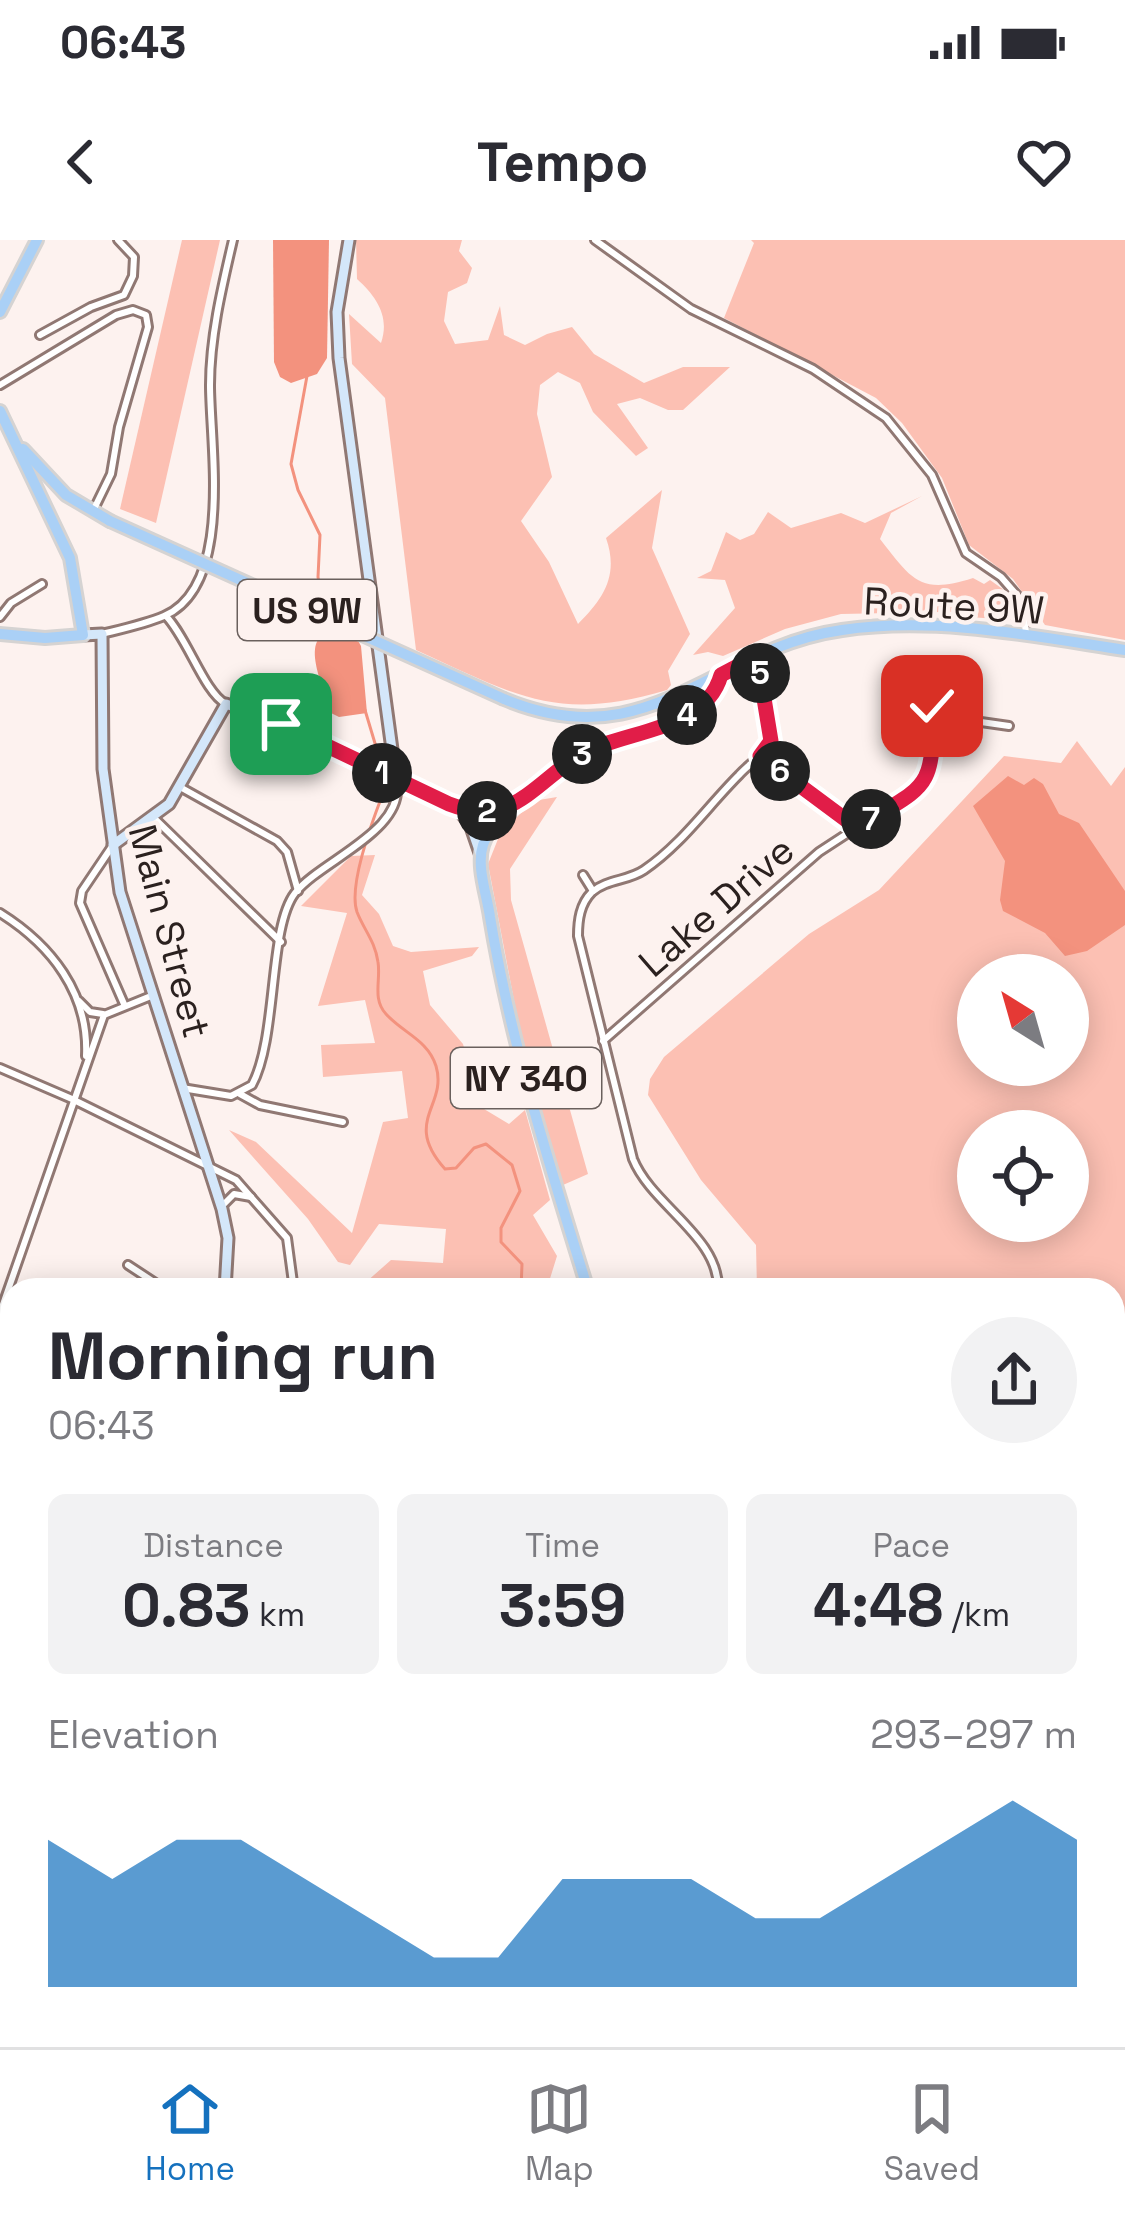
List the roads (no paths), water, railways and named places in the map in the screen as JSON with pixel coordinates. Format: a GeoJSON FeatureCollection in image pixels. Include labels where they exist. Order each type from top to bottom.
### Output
{"type":"FeatureCollection","features":[{"type":"Feature","properties":{"kind":"main road"},"geometry":{"type":"LineString","coordinates":[[0,312],[37,240]]}},
{"type":"Feature","properties":{"kind":"main road"},"geometry":{"type":"LineString","coordinates":[[349,240],[339,298],[338,342],[396,779]]}},
{"type":"Feature","properties":{"kind":"main road","name":"US 9W"},"geometry":{"type":"LineString","coordinates":[[0,411],[5,435]]}},
{"type":"Feature","properties":{"kind":"main road"},"geometry":{"type":"LineString","coordinates":[[5,435],[70,557],[83,635]]}},
{"type":"Feature","properties":{"kind":"main road","name":"Route 9W"},"geometry":{"type":"LineString","coordinates":[[5,435],[53,483],[92,513],[504,699],[563,716],[605,716],[673,700],[798,639],[870,626],[1026,635],[1125,650]]}},
{"type":"Feature","properties":{"kind":"main road"},"geometry":{"type":"LineString","coordinates":[[0,634],[37,638],[102,634]]}},
{"type":"Feature","properties":{"kind":"main road","name":"Main Street"},"geometry":{"type":"LineString","coordinates":[[102,634],[103,770],[120,892],[222,1208],[228,1238],[226,1278]]}},
{"type":"Feature","properties":{"kind":"main road"},"geometry":{"type":"LineString","coordinates":[[481,862],[488,833],[506,807],[581,754],[684,717],[718,684],[721,675]]}},
{"type":"Feature","properties":{"kind":"main road"},"geometry":{"type":"LineString","coordinates":[[113,845],[154,818],[180,787],[226,704],[273,720],[449,804],[476,811],[506,807]]}},
{"type":"Feature","properties":{"kind":"main road","name":"NY 340"},"geometry":{"type":"LineString","coordinates":[[449,804],[470,824],[481,862],[503,988],[547,1160],[584,1278]]}},
{"type":"Feature","properties":{"kind":"street"},"geometry":{"type":"LineString","coordinates":[[40,335],[124,295],[134,264],[129,250],[118,240]]}},
{"type":"Feature","properties":{"kind":"street"},"geometry":{"type":"LineString","coordinates":[[102,634],[166,616],[201,576],[214,517],[210,375],[233,240]]}},
{"type":"Feature","properties":{"kind":"street"},"geometry":{"type":"LineString","coordinates":[[595,240],[691,308],[813,369],[886,418],[932,476],[966,553],[1001,577],[1022,601],[1026,635]]}},
{"type":"Feature","properties":{"kind":"street"},"geometry":{"type":"LineString","coordinates":[[0,385],[116,315],[133,310],[146,315],[148,330],[119,427],[111,474],[92,513]]}},
{"type":"Feature","properties":{"kind":"street"},"geometry":{"type":"LineString","coordinates":[[0,617],[10,603],[42,584]]}},
{"type":"Feature","properties":{"kind":"street"},"geometry":{"type":"LineString","coordinates":[[166,616],[191,649],[212,693],[226,704]]}},
{"type":"Feature","properties":{"kind":"street"},"geometry":{"type":"LineString","coordinates":[[718,1278],[704,1248],[639,1174],[578,936],[584,903],[593,890],[645,870],[705,816],[771,741],[757,656]]}},
{"type":"Feature","properties":{"kind":"street","name":"Lake Drive"},"geometry":{"type":"LineString","coordinates":[[603,1041],[784,880],[925,781],[933,756],[932,711],[1009,726]]}},
{"type":"Feature","properties":{"kind":"street"},"geometry":{"type":"LineString","coordinates":[[760,756],[857,828]]}},
{"type":"Feature","properties":{"kind":"street"},"geometry":{"type":"LineString","coordinates":[[182,1088],[221,1096],[240,1094],[254,1082],[288,907],[298,890],[372,833],[393,805],[399,789],[396,779]]}},
{"type":"Feature","properties":{"kind":"street"},"geometry":{"type":"LineString","coordinates":[[180,787],[277,841],[287,852],[298,890]]}},
{"type":"Feature","properties":{"kind":"street"},"geometry":{"type":"LineString","coordinates":[[154,818],[281,942]]}},
{"type":"Feature","properties":{"kind":"street"},"geometry":{"type":"LineString","coordinates":[[113,845],[82,891],[81,910],[124,1004]]}},
{"type":"Feature","properties":{"kind":"street"},"geometry":{"type":"LineString","coordinates":[[583,875],[593,890]]}},
{"type":"Feature","properties":{"kind":"street"},"geometry":{"type":"LineString","coordinates":[[0,913],[44,945],[90,1012],[105,1013],[152,996]]}},
{"type":"Feature","properties":{"kind":"street"},"geometry":{"type":"LineString","coordinates":[[77,998],[86,1034],[85,1064]]}},
{"type":"Feature","properties":{"kind":"street"},"geometry":{"type":"LineString","coordinates":[[12,1278],[105,1013]]}},
{"type":"Feature","properties":{"kind":"street"},"geometry":{"type":"LineString","coordinates":[[0,1068],[236,1180],[286,1238],[293,1278]]}},
{"type":"Feature","properties":{"kind":"street"},"geometry":{"type":"LineString","coordinates":[[240,1094],[260,1105],[343,1122]]}},
{"type":"Feature","properties":{"kind":"street"},"geometry":{"type":"LineString","coordinates":[[222,1208],[234,1194],[256,1199]]}},
{"type":"Feature","properties":{"kind":"street"},"geometry":{"type":"LineString","coordinates":[[128,1265],[148,1278]]}},
{"type":"Feature","properties":{"kind":"waterway"},"geometry":{"type":"LineString","coordinates":[[307,376],[291,464],[320,535],[318,577],[324,615]]}},
{"type":"Feature","properties":{"kind":"waterway"},"geometry":{"type":"LineString","coordinates":[[365,710],[380,760]]}},
{"type":"Feature","properties":{"kind":"waterway"},"geometry":{"type":"LineString","coordinates":[[379,780],[382,796],[362,854],[355,901],[377,955],[379,1002],[386,1014],[421,1043],[436,1066],[438,1080],[427,1138],[445,1169],[456,1168],[474,1148],[486,1144],[512,1165],[520,1191],[501,1228],[501,1242],[522,1264],[521,1278]]}}]}
